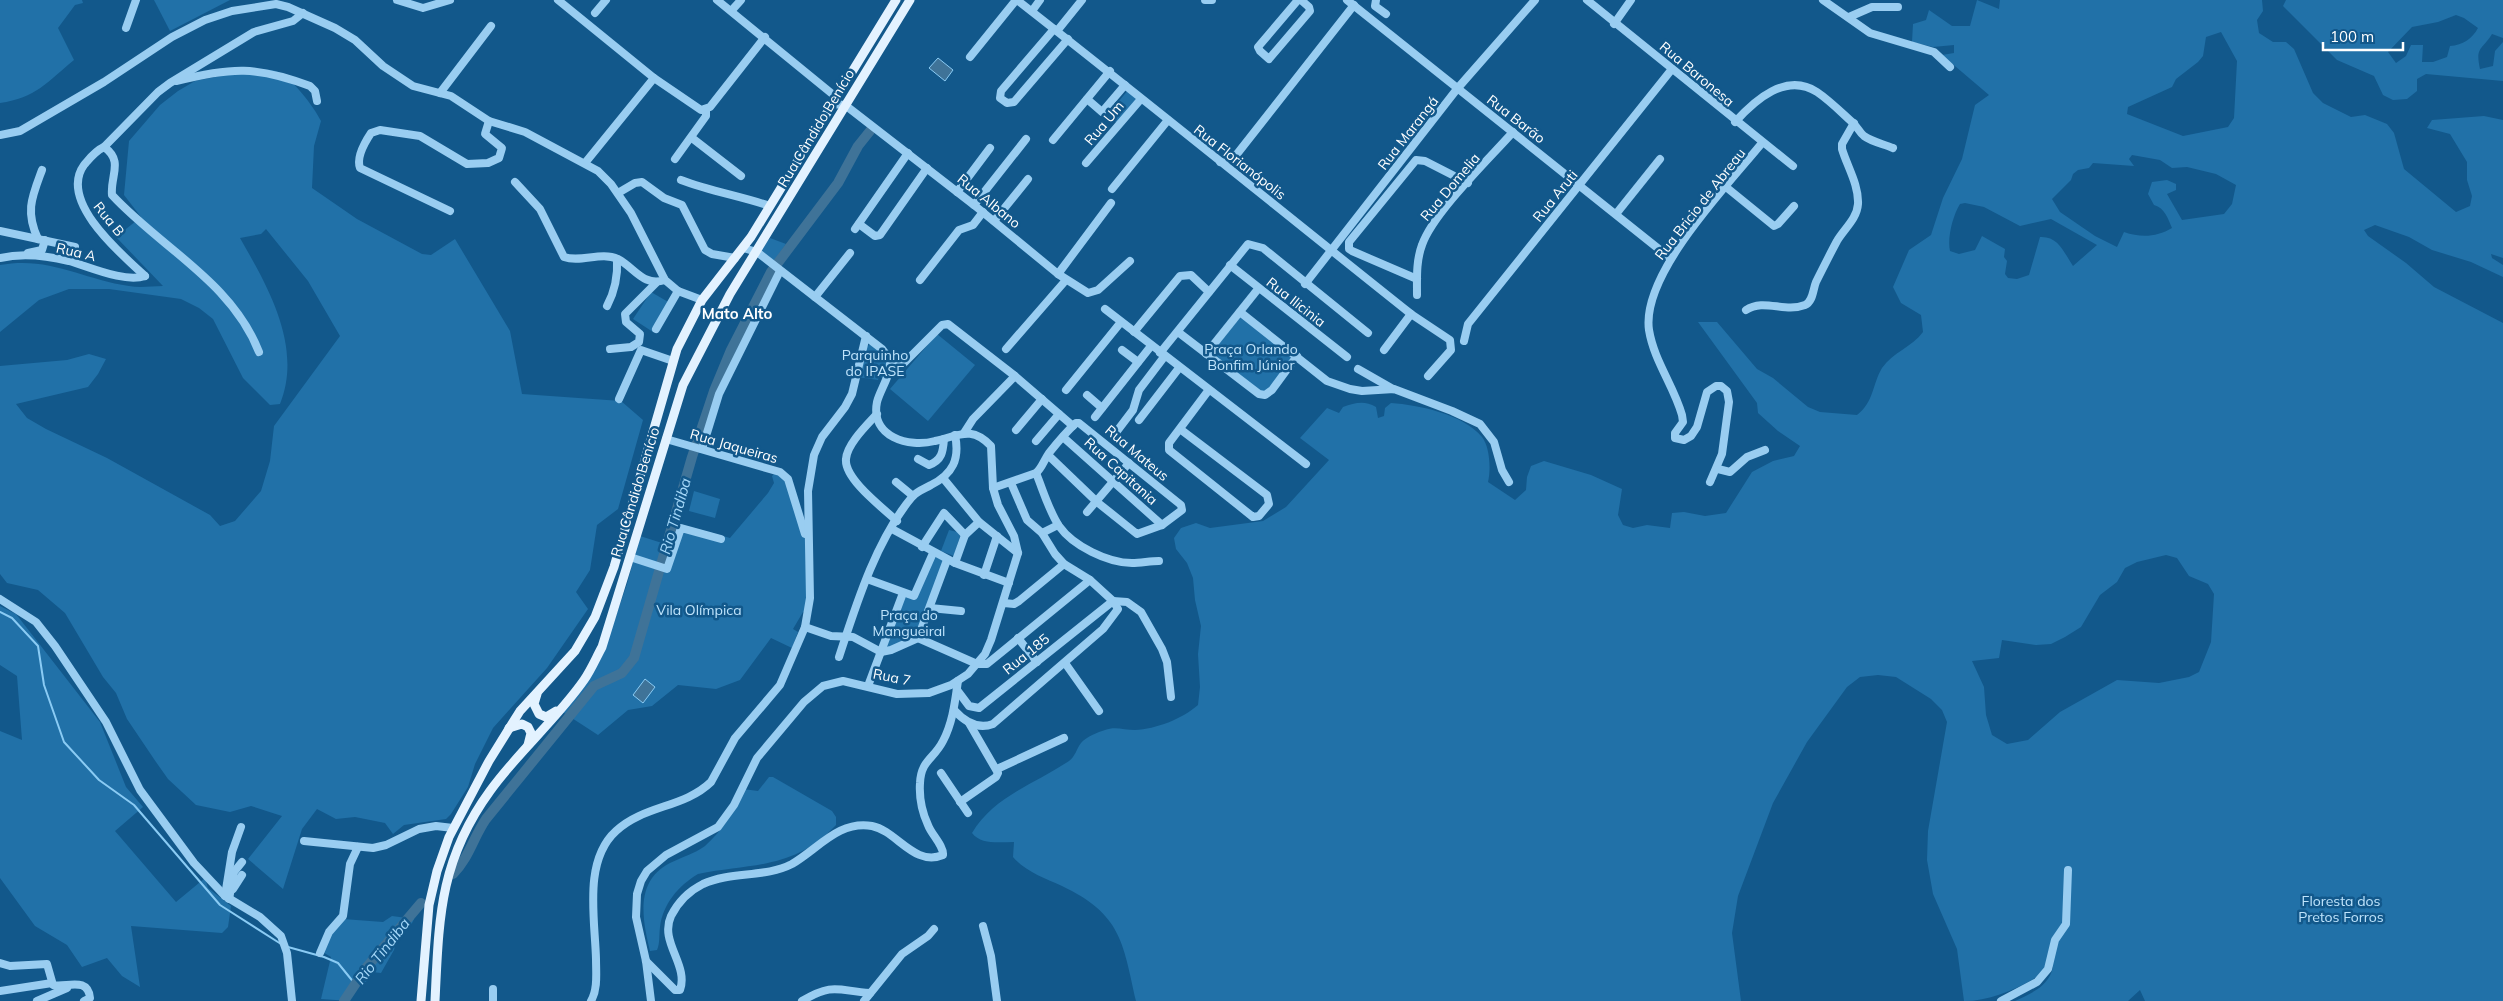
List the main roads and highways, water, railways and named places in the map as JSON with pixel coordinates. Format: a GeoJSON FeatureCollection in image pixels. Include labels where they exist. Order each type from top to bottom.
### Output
{"type":"FeatureCollection","features":[{"type":"Feature","properties":{"kind":"main road","name":"Rua Cândido Benício"},"geometry":{"type":"LineString","coordinates":[[421,1001],[426,927],[431,890],[453,828],[520,710],[575,651],[590,628],[604,597],[653,436],[673,361],[702,300],[743,248],[896,0]]}},
{"type":"Feature","properties":{"kind":"main road","name":"Rua Cândido Benício"},"geometry":{"type":"LineString","coordinates":[[435,1001],[440,912],[446,883],[460,840],[491,789],[584,680],[602,647],[683,385],[730,294],[910,0]]}},
{"type":"Feature","properties":{"kind":"main road"},"geometry":{"type":"LineString","coordinates":[[538,692],[534,704],[540,716],[551,715],[566,703]]}},
{"type":"Feature","properties":{"kind":"main road"},"geometry":{"type":"LineString","coordinates":[[509,728],[522,724],[528,727],[531,733],[528,745]]}},
{"type":"Feature","properties":{"kind":"waterway","name":"Rio Tindiba"},"geometry":{"type":"LineString","coordinates":[[453,874],[467,855],[486,819],[594,686],[622,673],[634,658],[692,457],[714,391],[731,350],[771,272],[838,183],[858,146],[870,131]]}},
{"type":"Feature","properties":{"kind":"waterway"},"geometry":{"type":"LineString","coordinates":[[0,612],[12,618],[38,646],[44,685],[64,742],[99,780],[134,805],[220,905],[281,944]]}},
{"type":"Feature","properties":{"kind":"waterway","name":"Rio Tindiba"},"geometry":{"type":"LineString","coordinates":[[344,1001],[366,968],[421,903]]}},
{"type":"Feature","properties":{"kind":"waterway"},"geometry":{"type":"LineString","coordinates":[[288,947],[338,963],[355,984]]}},
{"type":"Feature","properties":{"kind":"district","name":"Mato Alto"},"geometry":{"type":"Point","coordinates":[737,313]}},
{"type":"Feature","properties":{"kind":"park label","name":"Praça Orlando Bonfim Júnior"},"geometry":{"type":"Point","coordinates":[1251,358]}},
{"type":"Feature","properties":{"kind":"park label","name":"Parquinho do IPASE"},"geometry":{"type":"Point","coordinates":[875,364]}},
{"type":"Feature","properties":{"kind":"park label","name":"Vila Olímpica"},"geometry":{"type":"Point","coordinates":[699,610]}},
{"type":"Feature","properties":{"kind":"park label","name":"Praça do Mangueiral"},"geometry":{"type":"Point","coordinates":[909,624]}},
{"type":"Feature","properties":{"kind":"park label","name":"Floresta dos Pretos Forros"},"geometry":{"type":"Point","coordinates":[2341,910]}}]}
